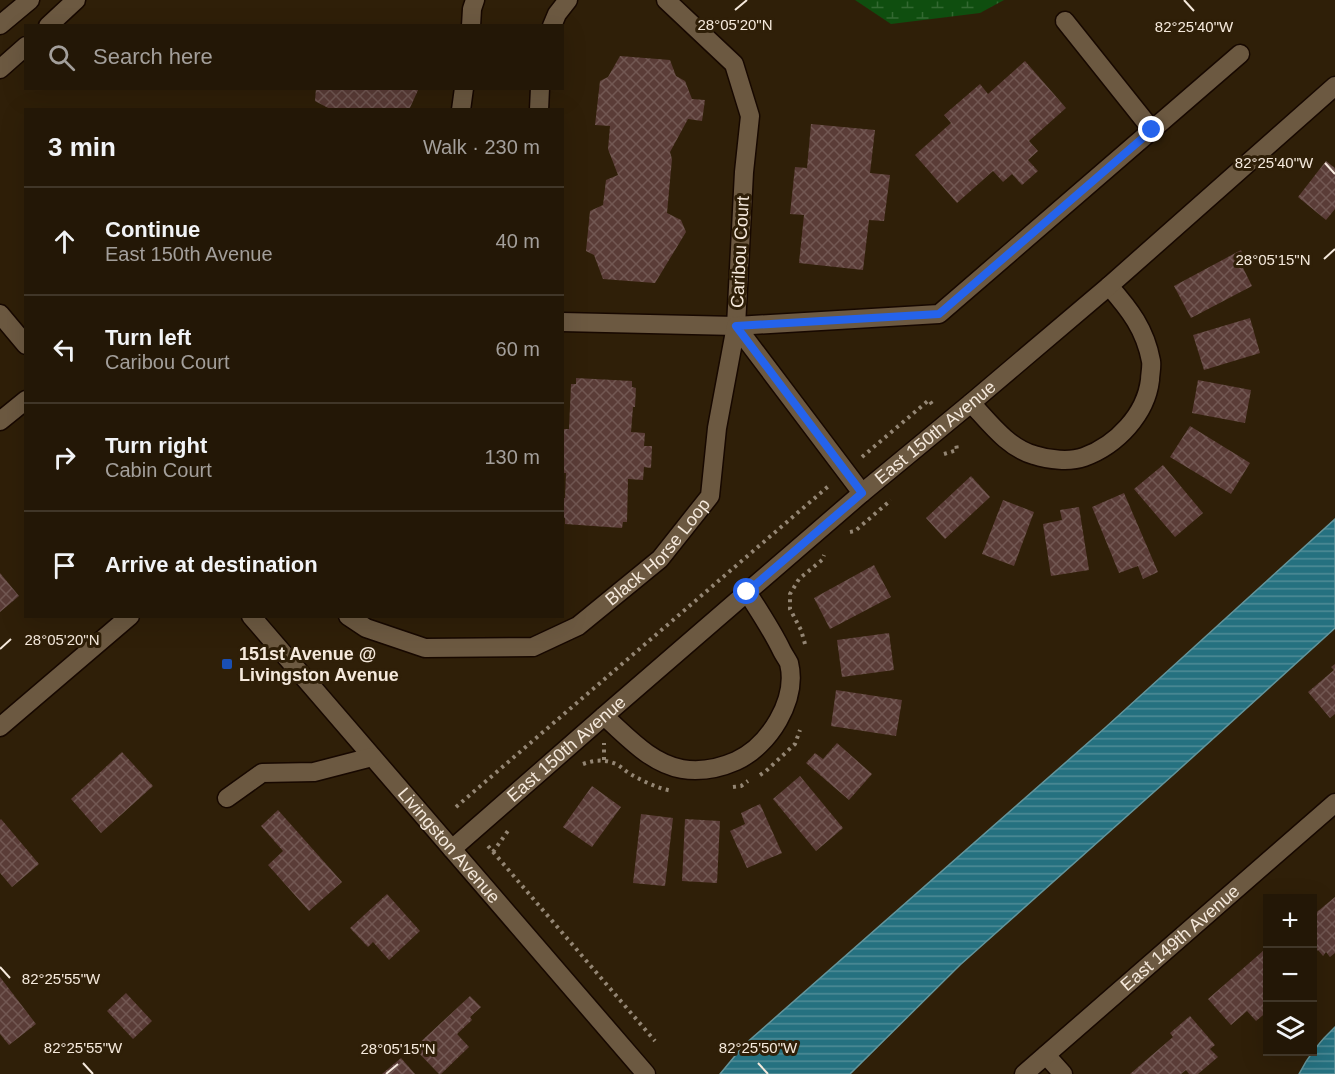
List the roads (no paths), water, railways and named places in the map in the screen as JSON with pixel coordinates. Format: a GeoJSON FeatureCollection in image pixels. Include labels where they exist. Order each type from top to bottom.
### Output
{"type":"FeatureCollection","features":[{"type":"Feature","properties":{"kind":"street"},"geometry":{"type":"LineString","coordinates":[[0,24],[30,0]]}},
{"type":"Feature","properties":{"kind":"street"},"geometry":{"type":"LineString","coordinates":[[50,24],[76,0]]}},
{"type":"Feature","properties":{"kind":"street"},"geometry":{"type":"LineString","coordinates":[[471,24],[472,9],[476,0]]}},
{"type":"Feature","properties":{"kind":"street"},"geometry":{"type":"LineString","coordinates":[[553,24],[556,14],[568,0]]}},
{"type":"Feature","properties":{"kind":"street","name":"Caribou Court"},"geometry":{"type":"LineString","coordinates":[[666,0],[734,64],[750,116],[744,172],[736,326],[862,493]]}},
{"type":"Feature","properties":{"kind":"street"},"geometry":{"type":"LineString","coordinates":[[1065,21],[1152,130]]}},
{"type":"Feature","properties":{"kind":"street"},"geometry":{"type":"LineString","coordinates":[[0,69],[24,48]]}},
{"type":"Feature","properties":{"kind":"street"},"geometry":{"type":"LineString","coordinates":[[564,322],[736,326],[939,314],[1240,54]]}},
{"type":"Feature","properties":{"kind":"street","name":"East 150th Avenue"},"geometry":{"type":"LineString","coordinates":[[452,849],[862,493],[1109,286],[1335,86]]}},
{"type":"Feature","properties":{"kind":"street"},"geometry":{"type":"LineString","coordinates":[[461,108],[464,90]]}},
{"type":"Feature","properties":{"kind":"street"},"geometry":{"type":"LineString","coordinates":[[539,108],[540,90]]}},
{"type":"Feature","properties":{"kind":"street"},"geometry":{"type":"LineString","coordinates":[[971,403],[1014,445],[1033,455],[1059,460],[1082,458],[1107,446],[1135,418],[1148,392],[1152,364],[1144,334],[1128,308],[1109,286]]}},
{"type":"Feature","properties":{"kind":"street"},"geometry":{"type":"LineString","coordinates":[[0,314],[24,343]]}},
{"type":"Feature","properties":{"kind":"street","name":"Black Horse Loop"},"geometry":{"type":"LineString","coordinates":[[351,618],[366,628],[424,648],[533,647],[578,626],[660,559],[710,496],[717,428],[736,326]]}},
{"type":"Feature","properties":{"kind":"street"},"geometry":{"type":"LineString","coordinates":[[0,421],[24,402]]}},
{"type":"Feature","properties":{"kind":"street"},"geometry":{"type":"LineString","coordinates":[[604,716],[643,751],[660,762],[683,769],[708,770],[736,761],[755,750],[772,730],[786,707],[790,684],[788,663],[777,640],[747,592]]}},
{"type":"Feature","properties":{"kind":"street"},"geometry":{"type":"LineString","coordinates":[[0,727],[128,618]]}},
{"type":"Feature","properties":{"kind":"street","name":"Livingston Avenue"},"geometry":{"type":"LineString","coordinates":[[253,618],[646,1074]]}},
{"type":"Feature","properties":{"kind":"street"},"geometry":{"type":"LineString","coordinates":[[227,798],[262,773],[314,772],[372,757]]}},
{"type":"Feature","properties":{"kind":"street","name":"East 149th Avenue"},"geometry":{"type":"LineString","coordinates":[[1024,1074],[1335,803]]}},
{"type":"Feature","properties":{"kind":"street"},"geometry":{"type":"LineString","coordinates":[[1046,1055],[1063,1074]]}},
{"type":"Feature","properties":{"kind":"water"},"geometry":{"type":"Polygon","coordinates":[[[1335,519],[1335,628],[960,965],[850,1074],[720,1074],[744,1045],[1106,727],[1335,519]]]}},
{"type":"Feature","properties":{"kind":"water"},"geometry":{"type":"Polygon","coordinates":[[[1335,1027],[1335,1074],[1299,1074],[1310,1056],[1317,1056],[1317,1047],[1335,1027]]]}},
{"type":"Feature","properties":{"kind":"place","name":"151st Avenue @ Livingston Avenue"},"geometry":{"type":"Point","coordinates":[227,664]}}]}
